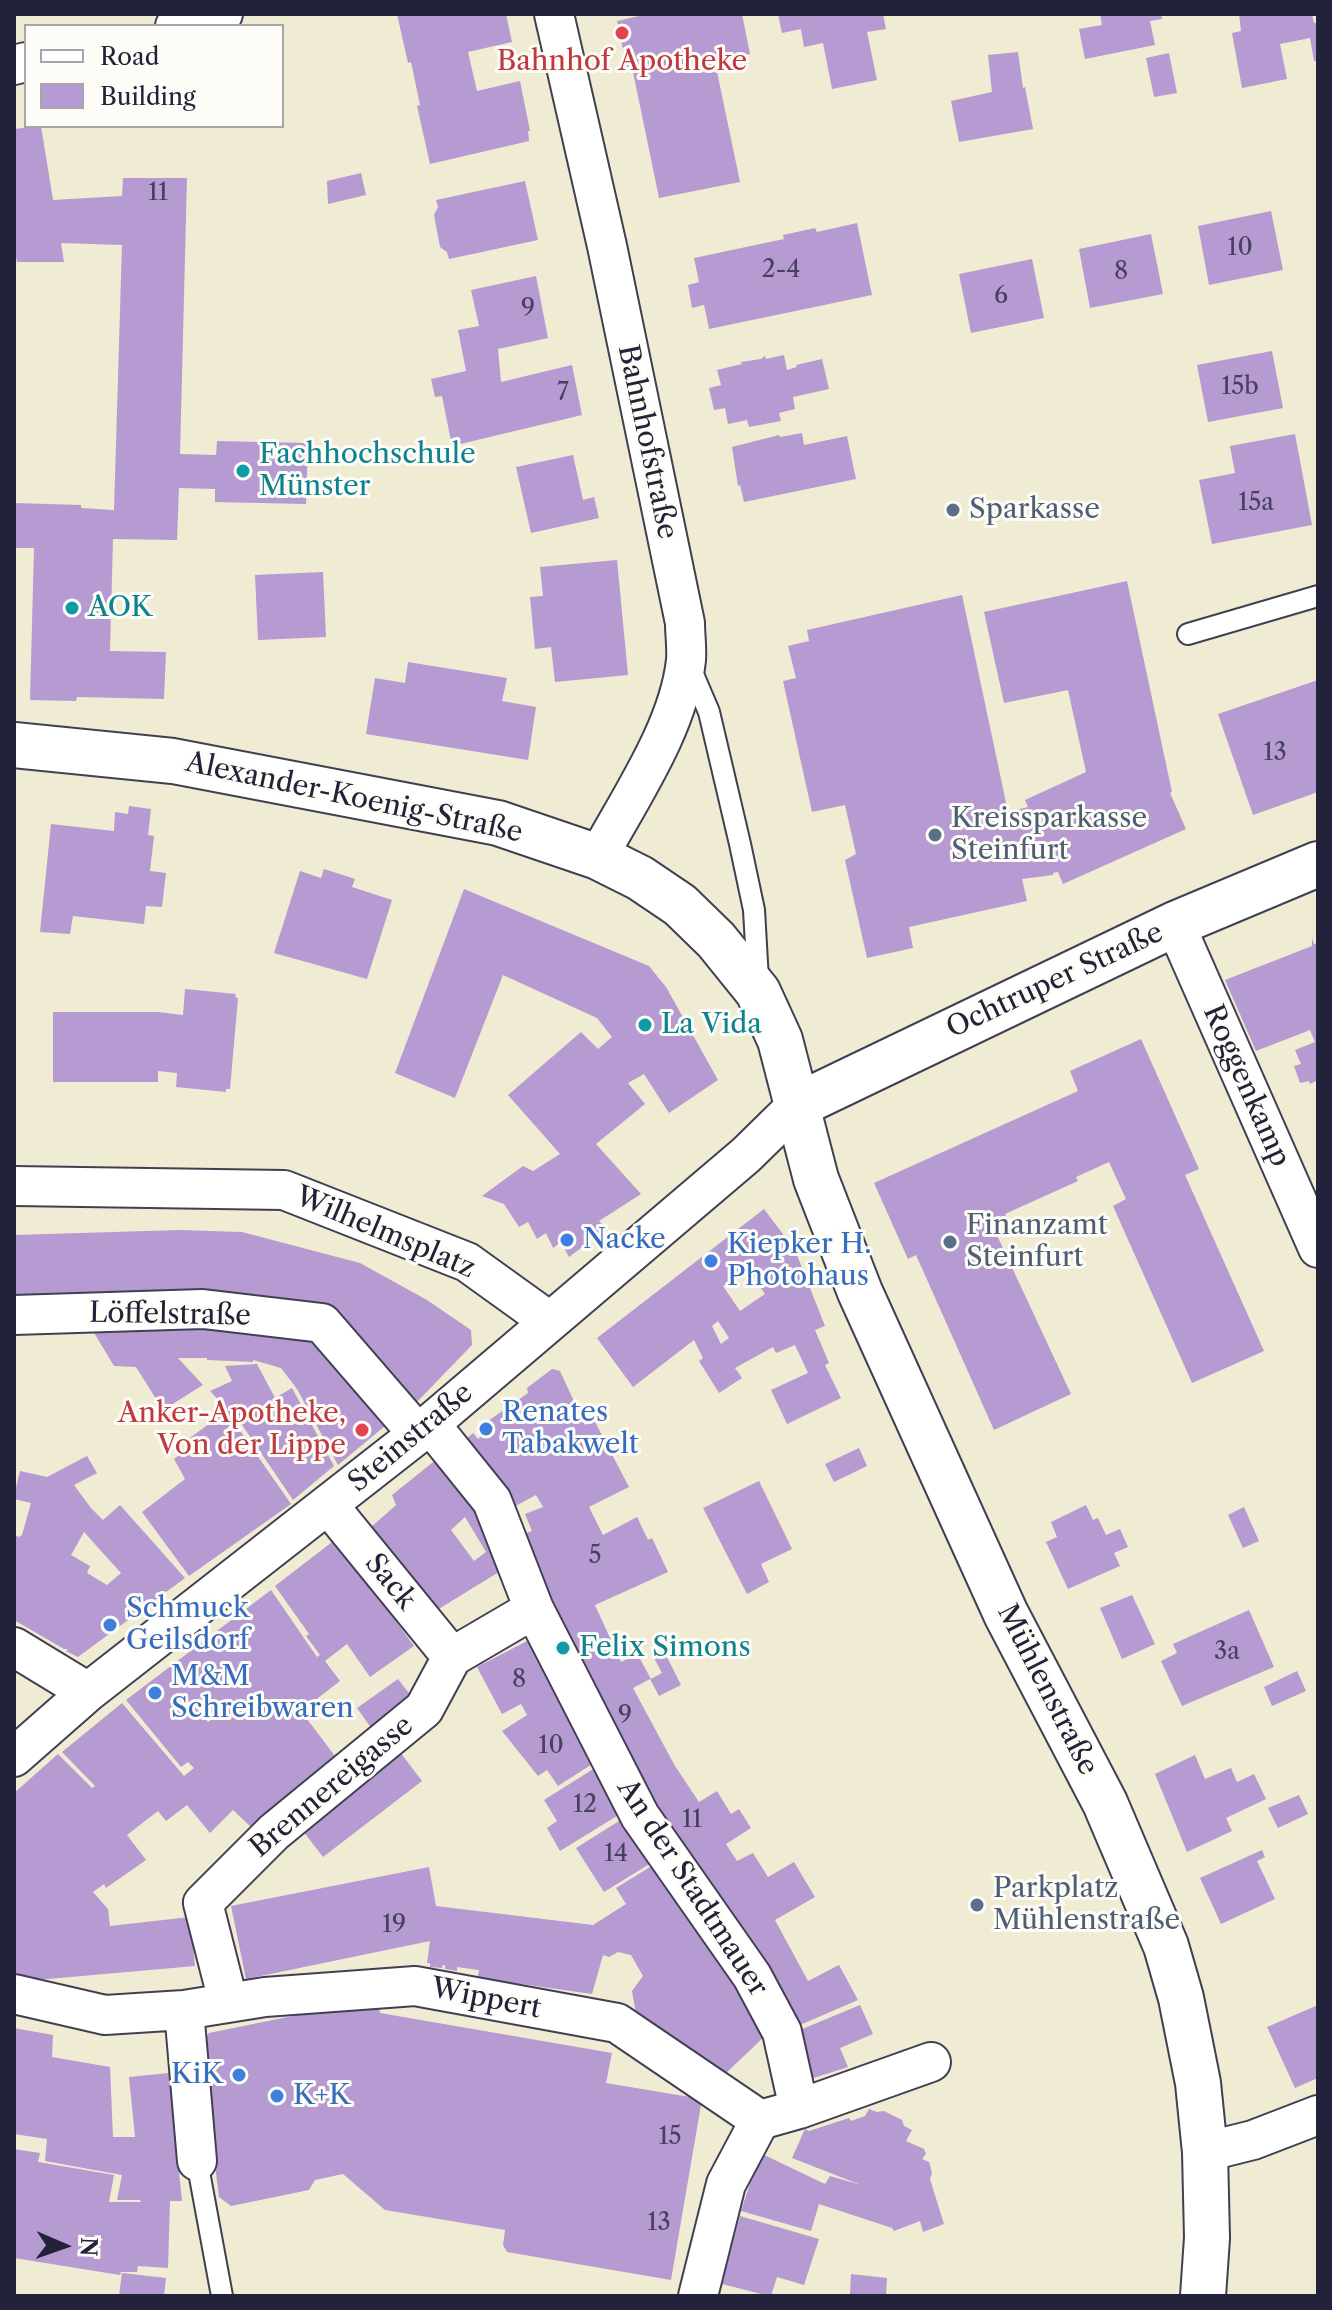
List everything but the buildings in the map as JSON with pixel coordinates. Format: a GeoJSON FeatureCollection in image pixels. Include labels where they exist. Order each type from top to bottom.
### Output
{"type":"FeatureCollection","features":[{"type":"Feature","properties":{"kind":"main road","name":"Alexander-Koenig-Straße"},"geometry":{"type":"LineString","coordinates":[[14,745],[173,761],[467,817],[498,823],[598,857],[640,878],[680,905],[716,940],[758,992],[780,1040],[796,1106]]}},
{"type":"Feature","properties":{"kind":"main road","name":"Ochtruper Straße"},"geometry":{"type":"LineString","coordinates":[[796,1106],[1175,924],[1318,864]]}},
{"type":"Feature","properties":{"kind":"main road","name":"Mühlenstraße"},"geometry":{"type":"LineString","coordinates":[[796,1106],[816,1179],[860,1292],[1006,1614],[1105,1803],[1166,1946],[1184,2012],[1198,2083],[1205,2152],[1207,2238],[1203,2296]]}},
{"type":"Feature","properties":{"kind":"street"},"geometry":{"type":"LineString","coordinates":[[183,24],[223,14]]}},
{"type":"Feature","properties":{"kind":"street","name":"Bahnhofstraße"},"geometry":{"type":"LineString","coordinates":[[554,14],[607,246],[682,610],[686,660],[662,738],[598,857]]}},
{"type":"Feature","properties":{"kind":"street","name":"Roggenkamp"},"geometry":{"type":"LineString","coordinates":[[1175,924],[1318,1248]]}},
{"type":"Feature","properties":{"kind":"street","name":"Steinstraße"},"geometry":{"type":"LineString","coordinates":[[14,1757],[88,1692],[424,1429],[746,1155],[796,1106]]}},
{"type":"Feature","properties":{"kind":"street","name":"Wilhelmsplatz"},"geometry":{"type":"LineString","coordinates":[[14,1186],[284,1190],[467,1262],[549,1321]]}},
{"type":"Feature","properties":{"kind":"street","name":"Löffelstraße"},"geometry":{"type":"LineString","coordinates":[[14,1315],[203,1309],[322,1323],[424,1429]]}},
{"type":"Feature","properties":{"kind":"street","name":"An der Stadtmauer"},"geometry":{"type":"LineString","coordinates":[[424,1429],[492,1501],[534,1609],[640,1816],[752,1976],[782,2032],[799,2109]]}},
{"type":"Feature","properties":{"kind":"street","name":"Sack"},"geometry":{"type":"LineString","coordinates":[[329,1506],[452,1657]]}},
{"type":"Feature","properties":{"kind":"street"},"geometry":{"type":"LineString","coordinates":[[452,1657],[534,1609]]}},
{"type":"Feature","properties":{"kind":"street"},"geometry":{"type":"LineString","coordinates":[[14,1647],[88,1692]]}},
{"type":"Feature","properties":{"kind":"street","name":"Brennereigasse"},"geometry":{"type":"LineString","coordinates":[[228,2001],[203,1903],[274,1832],[424,1709],[452,1657]]}},
{"type":"Feature","properties":{"kind":"street","name":"Wippert"},"geometry":{"type":"LineString","coordinates":[[14,1994],[105,2015],[184,2010],[228,2001],[415,1986],[617,2023],[760,2120]]}},
{"type":"Feature","properties":{"kind":"street"},"geometry":{"type":"LineString","coordinates":[[184,2010],[197,2161]]}},
{"type":"Feature","properties":{"kind":"street"},"geometry":{"type":"LineString","coordinates":[[698,2296],[726,2184],[760,2120],[931,2062]]}},
{"type":"Feature","properties":{"kind":"street"},"geometry":{"type":"LineString","coordinates":[[1205,2152],[1253,2140],[1318,2115]]}},
{"type":"Feature","properties":{"kind":"lane"},"geometry":{"type":"LineString","coordinates":[[1188,634],[1318,596]]}},
{"type":"Feature","properties":{"kind":"lane"},"geometry":{"type":"LineString","coordinates":[[686,660],[709,712],[740,844],[754,910],[758,992]]}},
{"type":"Feature","properties":{"kind":"lane"},"geometry":{"type":"LineString","coordinates":[[197,2161],[222,2296]]}},
{"type":"Feature","properties":{"kind":"place","name":"Bahnhof Apotheke"},"geometry":{"type":"Point","coordinates":[622,33]}},
{"type":"Feature","properties":{"kind":"place","name":"Fachhochschule Münster"},"geometry":{"type":"Point","coordinates":[243,471]}},
{"type":"Feature","properties":{"kind":"place","name":"Sparkasse"},"geometry":{"type":"Point","coordinates":[953,510]}},
{"type":"Feature","properties":{"kind":"place","name":"AOK"},"geometry":{"type":"Point","coordinates":[72,608]}},
{"type":"Feature","properties":{"kind":"place","name":"Kreissparkasse Steinfurt"},"geometry":{"type":"Point","coordinates":[935,835]}},
{"type":"Feature","properties":{"kind":"place","name":"La Vida"},"geometry":{"type":"Point","coordinates":[645,1025]}},
{"type":"Feature","properties":{"kind":"place","name":"Nacke"},"geometry":{"type":"Point","coordinates":[567,1240]}},
{"type":"Feature","properties":{"kind":"place","name":"Finanzamt Steinfurt"},"geometry":{"type":"Point","coordinates":[950,1242]}},
{"type":"Feature","properties":{"kind":"place","name":"Kiepker H. Photohaus"},"geometry":{"type":"Point","coordinates":[711,1261]}},
{"type":"Feature","properties":{"kind":"place","name":"Renates Tabakwelt"},"geometry":{"type":"Point","coordinates":[486,1429]}},
{"type":"Feature","properties":{"kind":"place","name":"Anker-Apotheke, Von der Lippe"},"geometry":{"type":"Point","coordinates":[362,1430]}},
{"type":"Feature","properties":{"kind":"place","name":"Schmuck Geilsdorf"},"geometry":{"type":"Point","coordinates":[110,1625]}},
{"type":"Feature","properties":{"kind":"place","name":"Felix Simons"},"geometry":{"type":"Point","coordinates":[563,1648]}},
{"type":"Feature","properties":{"kind":"place","name":"M&M Schreibwaren"},"geometry":{"type":"Point","coordinates":[155,1693]}},
{"type":"Feature","properties":{"kind":"place","name":"Parkplatz Mühlenstraße"},"geometry":{"type":"Point","coordinates":[977,1905]}},
{"type":"Feature","properties":{"kind":"place","name":"KiK"},"geometry":{"type":"Point","coordinates":[239,2075]}},
{"type":"Feature","properties":{"kind":"place","name":"K+K"},"geometry":{"type":"Point","coordinates":[277,2096]}}]}
